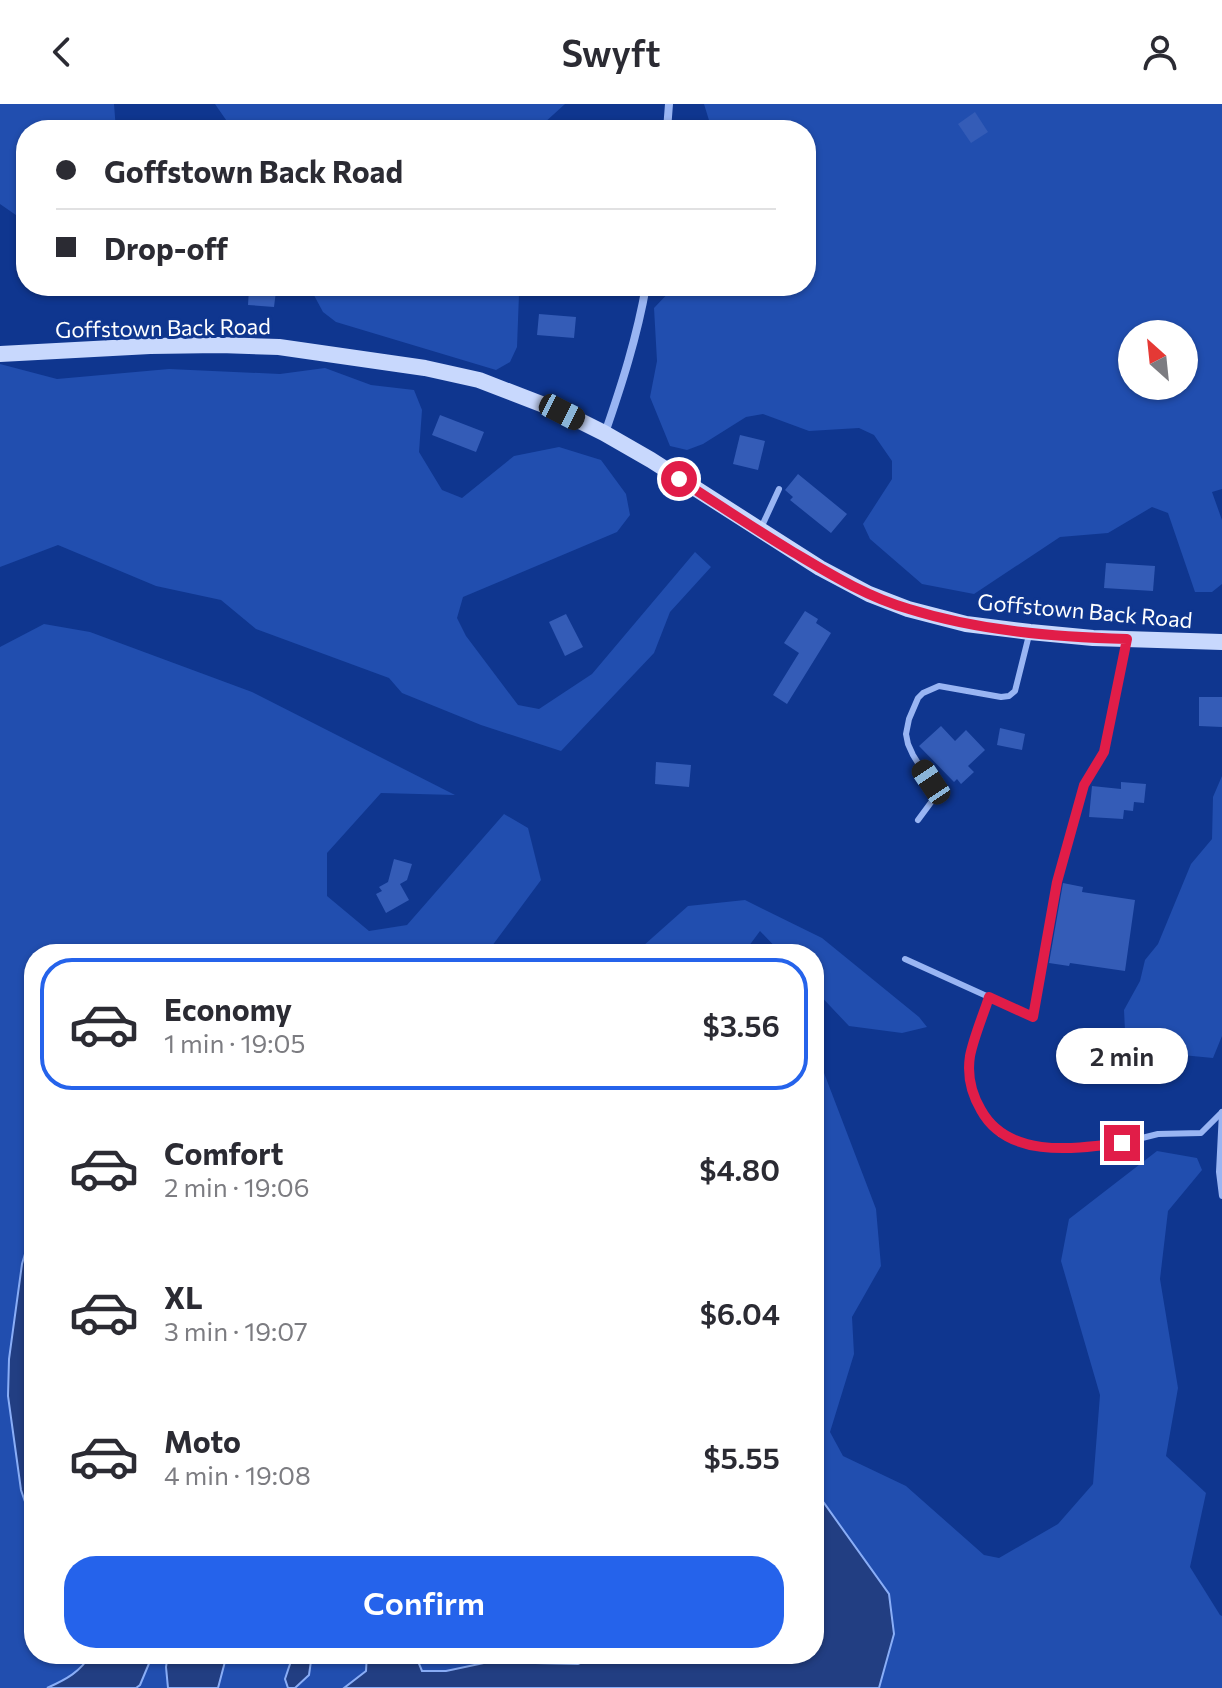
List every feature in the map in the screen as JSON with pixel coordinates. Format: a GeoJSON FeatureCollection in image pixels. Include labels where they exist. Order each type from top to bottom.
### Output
{"type":"FeatureCollection","features":[{"type":"Feature","properties":{"kind":"main road","name":"Goffstown Back Road"},"geometry":{"type":"LineString","coordinates":[[0,354],[150,346],[279,347],[373,359],[479,380],[604,433],[820,568],[865,592],[908,609],[966,624],[1030,632],[1222,642]]}},
{"type":"Feature","properties":{"kind":"street"},"geometry":{"type":"LineString","coordinates":[[604,433],[631,354],[644,296]]}},
{"type":"Feature","properties":{"kind":"lane"},"geometry":{"type":"LineString","coordinates":[[759,531],[779,489]]}},
{"type":"Feature","properties":{"kind":"lane"},"geometry":{"type":"LineString","coordinates":[[918,820],[935,797],[934,789],[908,744],[906,734],[914,704],[923,693],[939,686],[1009,696],[1015,691],[1030,632]]}},
{"type":"Feature","properties":{"kind":"lane"},"geometry":{"type":"LineString","coordinates":[[905,959],[1033,1017],[1057,882],[1084,785],[1104,752],[1127,639]]}},
{"type":"Feature","properties":{"kind":"lane"},"geometry":{"type":"LineString","coordinates":[[989,997],[970,1057],[969,1079],[986,1119],[1000,1134],[1032,1146],[1076,1148],[1122,1143],[1158,1134],[1201,1133],[1222,1112]]}},
{"type":"Feature","properties":{"kind":"lane"},"geometry":{"type":"LineString","coordinates":[[1222,1112],[1219,1172],[1222,1196]]}},
{"type":"Feature","properties":{"kind":"shaded area"},"geometry":{"type":"Polygon","coordinates":[[[0,104],[114,104],[115,120],[16,120],[16,215],[0,204],[0,104]]]}},
{"type":"Feature","properties":{"kind":"shaded area"},"geometry":{"type":"Polygon","coordinates":[[[215,104],[565,104],[547,120],[226,120],[215,104]]]}},
{"type":"Feature","properties":{"kind":"shaded area"},"geometry":{"type":"Polygon","coordinates":[[[704,104],[1222,104],[1222,489],[1212,492],[1222,520],[1222,584],[1212,592],[1195,592],[1168,513],[1152,507],[1108,533],[1060,537],[974,594],[922,584],[870,539],[863,524],[892,479],[892,461],[874,435],[859,428],[809,431],[763,414],[746,417],[703,444],[687,450],[670,446],[650,397],[657,361],[654,308],[665,296],[816,296],[816,120],[709,120],[704,104]]]}},
{"type":"Feature","properties":{"kind":"shaded area"},"geometry":{"type":"Polygon","coordinates":[[[314,296],[519,296],[517,347],[510,362],[496,370],[336,322],[323,312],[314,296]]]}},
{"type":"Feature","properties":{"kind":"shaded area"},"geometry":{"type":"Polygon","coordinates":[[[0,364],[57,379],[169,369],[280,374],[325,368],[371,385],[414,390],[422,410],[419,452],[442,490],[462,498],[514,456],[559,447],[601,460],[626,494],[630,515],[617,532],[463,597],[457,618],[466,636],[518,705],[539,709],[592,674],[695,552],[711,567],[670,612],[654,653],[561,751],[481,725],[402,693],[389,678],[256,629],[221,600],[156,586],[58,545],[0,567],[0,364]]]}},
{"type":"Feature","properties":{"kind":"shaded area"},"geometry":{"type":"Polygon","coordinates":[[[44,624],[90,632],[252,692],[455,795],[381,793],[327,853],[327,896],[369,931],[407,925],[504,814],[528,828],[541,880],[493,944],[24,944],[24,1257],[9,1359],[8,1396],[24,1499],[24,1664],[84,1664],[72,1676],[46,1688],[0,1688],[0,647],[44,624]]]}},
{"type":"Feature","properties":{"kind":"shaded area"},"geometry":{"type":"Polygon","coordinates":[[[1222,776],[1222,1036],[1213,1058],[1182,1055],[1125,1031],[1124,1010],[1140,981],[1145,960],[1158,944],[1191,864],[1212,839],[1213,797],[1222,776]]]}},
{"type":"Feature","properties":{"kind":"shaded area"},"geometry":{"type":"Polygon","coordinates":[[[745,900],[822,938],[919,1017],[927,1027],[902,1033],[849,1026],[824,1000],[824,944],[772,944],[760,931],[750,944],[645,944],[688,906],[745,900]]]}},
{"type":"Feature","properties":{"kind":"shaded area"},"geometry":{"type":"Polygon","coordinates":[[[824,1073],[876,1209],[881,1266],[852,1317],[854,1354],[830,1432],[843,1456],[906,1486],[984,1555],[999,1558],[1058,1524],[1093,1484],[1100,1395],[1061,1261],[1069,1219],[1157,1151],[1197,1158],[1202,1170],[1168,1211],[1160,1279],[1178,1388],[1166,1456],[1206,1493],[1190,1567],[1222,1616],[1222,1688],[879,1688],[894,1634],[889,1594],[824,1503],[824,1073]]]}},
{"type":"Feature","properties":{"kind":"shaded area"},"geometry":{"type":"Polygon","coordinates":[[[24,1257],[24,1499],[8,1396],[9,1359],[24,1257]]]}},
{"type":"Feature","properties":{"kind":"shaded area"},"geometry":{"type":"Polygon","coordinates":[[[824,1503],[889,1594],[894,1634],[879,1688],[344,1688],[366,1671],[366,1664],[419,1664],[422,1671],[446,1671],[479,1664],[824,1664],[824,1503]]]}},
{"type":"Feature","properties":{"kind":"shaded area"},"geometry":{"type":"Polygon","coordinates":[[[149,1664],[166,1664],[168,1688],[136,1688],[149,1664]]]}},
{"type":"Feature","properties":{"kind":"shaded area"},"geometry":{"type":"Polygon","coordinates":[[[149,1664],[136,1688],[47,1688],[82,1666],[149,1664]]]}},
{"type":"Feature","properties":{"kind":"shaded area"},"geometry":{"type":"Polygon","coordinates":[[[166,1664],[224,1664],[218,1688],[168,1688],[166,1664]]]}},
{"type":"Feature","properties":{"kind":"shaded area"},"geometry":{"type":"Polygon","coordinates":[[[224,1664],[290,1664],[285,1679],[288,1688],[218,1688],[224,1664]]]}},
{"type":"Feature","properties":{"kind":"shaded area"},"geometry":{"type":"Polygon","coordinates":[[[290,1664],[311,1664],[309,1675],[295,1688],[288,1688],[285,1679],[290,1664]]]}},
{"type":"Feature","properties":{"kind":"shaded area"},"geometry":{"type":"Polygon","coordinates":[[[311,1664],[366,1664],[366,1671],[344,1688],[295,1688],[309,1675],[311,1664]]]}},
{"type":"Feature","properties":{"kind":"shaded area"},"geometry":{"type":"Polygon","coordinates":[[[419,1664],[479,1664],[446,1671],[422,1671],[419,1664]]]}},
{"type":"Feature","properties":{"kind":"building"},"geometry":{"type":"Polygon","coordinates":[[[975,112],[988,132],[971,143],[958,124],[975,112]]]}},
{"type":"Feature","properties":{"kind":"building"},"geometry":{"type":"Polygon","coordinates":[[[249,296],[275,296],[274,307],[248,305],[249,296]]]}},
{"type":"Feature","properties":{"kind":"building"},"geometry":{"type":"Polygon","coordinates":[[[539,314],[576,317],[574,338],[537,335],[539,314]]]}},
{"type":"Feature","properties":{"kind":"building"},"geometry":{"type":"Polygon","coordinates":[[[440,415],[484,432],[476,452],[432,435],[440,415]]]}},
{"type":"Feature","properties":{"kind":"building"},"geometry":{"type":"Polygon","coordinates":[[[740,435],[765,441],[758,470],[733,464],[740,435]]]}},
{"type":"Feature","properties":{"kind":"building"},"geometry":{"type":"Polygon","coordinates":[[[798,474],[847,514],[831,533],[790,500],[793,497],[785,490],[798,474]]]}},
{"type":"Feature","properties":{"kind":"building"},"geometry":{"type":"Polygon","coordinates":[[[1106,563],[1155,566],[1153,591],[1104,588],[1106,563]]]}},
{"type":"Feature","properties":{"kind":"building"},"geometry":{"type":"Polygon","coordinates":[[[805,611],[831,633],[787,704],[773,695],[799,653],[784,643],[805,611]]]}},
{"type":"Feature","properties":{"kind":"building"},"geometry":{"type":"Polygon","coordinates":[[[566,614],[583,647],[565,656],[549,622],[566,614]]]}},
{"type":"Feature","properties":{"kind":"building"},"geometry":{"type":"Polygon","coordinates":[[[1199,697],[1222,697],[1222,727],[1199,726],[1199,697]]]}},
{"type":"Feature","properties":{"kind":"building"},"geometry":{"type":"Polygon","coordinates":[[[941,726],[955,741],[966,730],[985,750],[968,766],[974,772],[961,784],[957,779],[954,782],[919,746],[941,726]]]}},
{"type":"Feature","properties":{"kind":"building"},"geometry":{"type":"Polygon","coordinates":[[[1000,728],[1025,734],[1022,750],[997,745],[1000,728]]]}},
{"type":"Feature","properties":{"kind":"building"},"geometry":{"type":"Polygon","coordinates":[[[656,762],[691,765],[689,787],[655,784],[656,762]]]}},
{"type":"Feature","properties":{"kind":"building"},"geometry":{"type":"Polygon","coordinates":[[[1121,782],[1146,784],[1144,803],[1134,802],[1133,811],[1124,810],[1123,819],[1089,817],[1092,786],[1121,789],[1121,782]]]}},
{"type":"Feature","properties":{"kind":"building"},"geometry":{"type":"Polygon","coordinates":[[[394,859],[412,864],[407,880],[400,884],[409,900],[386,913],[376,894],[382,891],[379,887],[388,882],[394,859]]]}},
{"type":"Feature","properties":{"kind":"building"},"geometry":{"type":"Polygon","coordinates":[[[1063,883],[1083,887],[1082,892],[1135,900],[1125,971],[1049,963],[1063,883]]]}},
{"type":"Feature","properties":{"kind":"route"},"geometry":{"type":"LineString","coordinates":[[679,479],[820,568],[869,594],[908,609],[966,624],[1127,639],[1104,752],[1084,785],[1057,882],[1033,1017],[989,997],[970,1057],[969,1079],[986,1119],[1000,1134],[1032,1146],[1076,1148],[1122,1143]]}}]}
